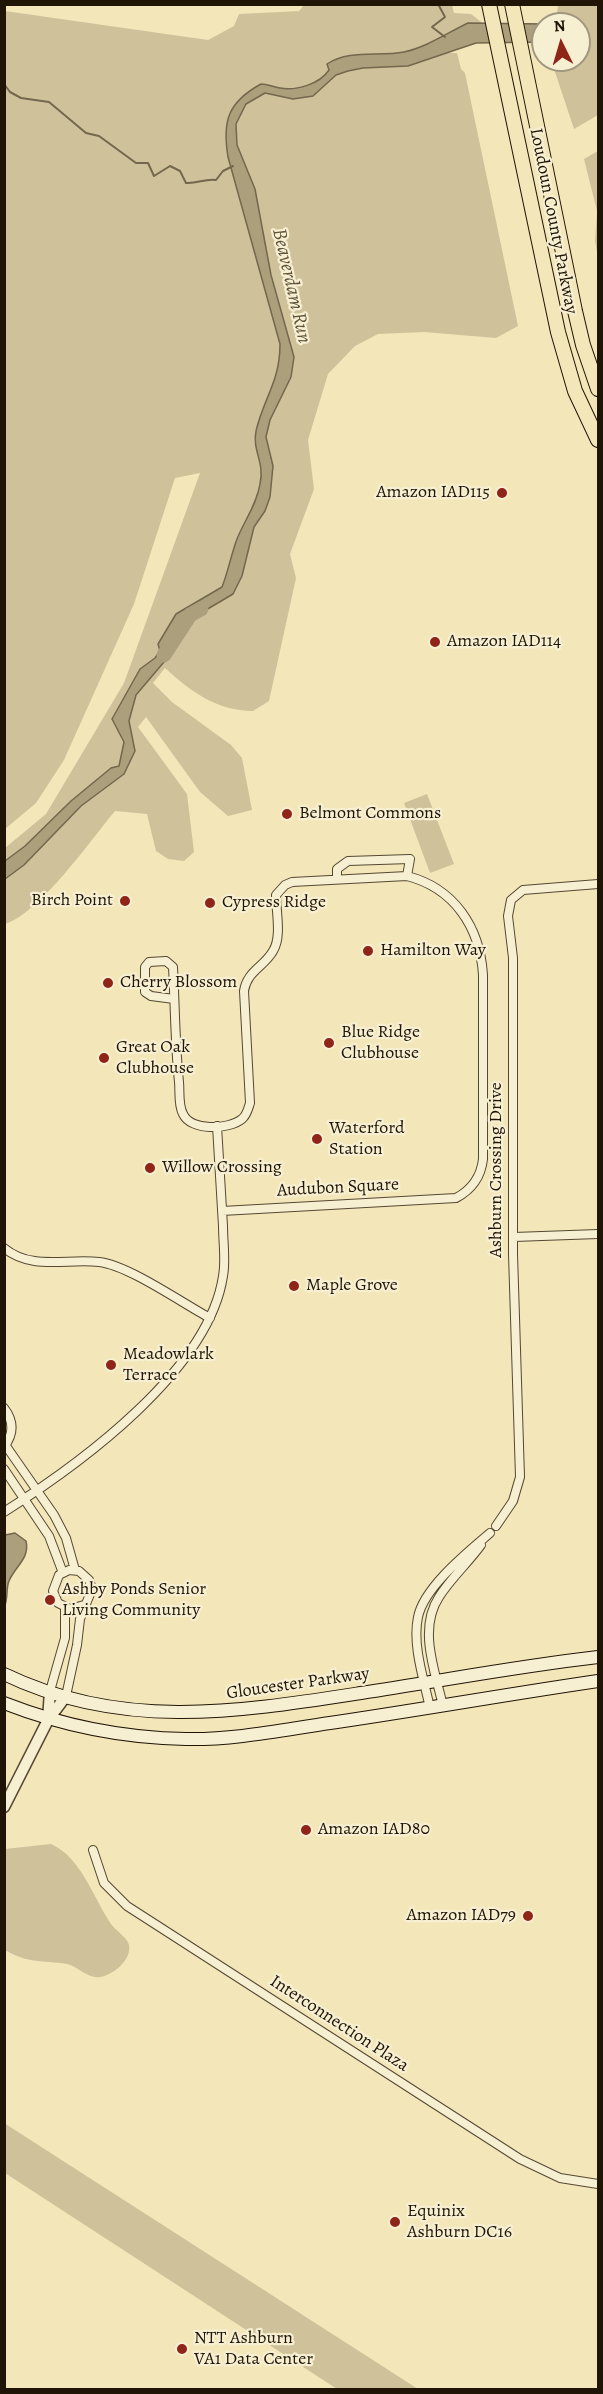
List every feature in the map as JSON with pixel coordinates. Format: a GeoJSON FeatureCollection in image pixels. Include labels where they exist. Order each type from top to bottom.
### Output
{"type":"FeatureCollection","features":[{"type":"Feature","properties":{"kind":"main road","name":"Loudoun County Parkway"},"geometry":{"type":"LineString","coordinates":[[489,4],[563,352],[575,391],[598,440]]}},
{"type":"Feature","properties":{"kind":"main road","name":"Loudoun County Parkway"},"geometry":{"type":"LineString","coordinates":[[513,9],[583,345],[598,389]]}},
{"type":"Feature","properties":{"kind":"main road","name":"Gloucester Parkway"},"geometry":{"type":"LineString","coordinates":[[4,1674],[66,1696],[133,1710],[210,1713],[598,1657]]}},
{"type":"Feature","properties":{"kind":"main road"},"geometry":{"type":"LineString","coordinates":[[4,1703],[48,1720],[125,1734],[204,1739],[275,1731],[598,1681]]}},
{"type":"Feature","properties":{"kind":"street"},"geometry":{"type":"LineString","coordinates":[[174,999],[151,996],[145,992],[145,967],[149,962],[166,961],[172,967],[174,999],[180,1107],[189,1123],[217,1126],[236,1123],[243,1119],[250,1103],[244,991],[246,980],[274,950],[277,940],[276,895],[285,885],[292,882],[407,876],[410,859],[342,863],[337,869],[337,879]]}},
{"type":"Feature","properties":{"kind":"street","name":"Audubon Square"},"geometry":{"type":"LineString","coordinates":[[222,1211],[456,1198],[473,1184],[482,1169],[483,968],[469,922],[457,904],[433,884],[407,876]]}},
{"type":"Feature","properties":{"kind":"street","name":"Ashburn Crossing Drive"},"geometry":{"type":"LineString","coordinates":[[496,1526],[513,1501],[520,1477],[514,1237],[513,958],[508,916],[511,900],[523,890],[598,884]]}},
{"type":"Feature","properties":{"kind":"street"},"geometry":{"type":"LineString","coordinates":[[4,1512],[37,1491],[119,1428],[175,1369],[210,1318],[224,1271],[217,1126]]}},
{"type":"Feature","properties":{"kind":"street"},"geometry":{"type":"LineString","coordinates":[[514,1237],[598,1234]]}},
{"type":"Feature","properties":{"kind":"street"},"geometry":{"type":"LineString","coordinates":[[4,1248],[21,1258],[38,1262],[86,1261],[116,1266],[210,1318]]}},
{"type":"Feature","properties":{"kind":"street"},"geometry":{"type":"LineString","coordinates":[[4,1408],[12,1423],[12,1431],[5,1446],[37,1491],[66,1538],[75,1570]]}},
{"type":"Feature","properties":{"kind":"street"},"geometry":{"type":"LineString","coordinates":[[4,1469],[26,1499],[54,1546],[63,1573]]}},
{"type":"Feature","properties":{"kind":"street"},"geometry":{"type":"LineString","coordinates":[[431,1682],[428,1631],[431,1612],[440,1594],[469,1563],[490,1533],[458,1561],[428,1596],[420,1610],[417,1633],[436,1707]]}},
{"type":"Feature","properties":{"kind":"street"},"geometry":{"type":"LineString","coordinates":[[75,1570],[86,1576],[91,1584],[90,1598],[84,1605],[75,1609],[65,1607],[55,1599],[53,1591],[54,1582],[63,1573],[75,1570]]}},
{"type":"Feature","properties":{"kind":"street"},"geometry":{"type":"LineString","coordinates":[[4,1807],[48,1720],[66,1696],[84,1605]]}},
{"type":"Feature","properties":{"kind":"street"},"geometry":{"type":"LineString","coordinates":[[48,1720],[50,1691],[65,1638],[65,1607]]}},
{"type":"Feature","properties":{"kind":"street","name":"Interconnection Plaza"},"geometry":{"type":"LineString","coordinates":[[93,1850],[98,1871],[127,1906],[185,1945],[520,2159],[560,2178],[598,2184]]}},
{"type":"Feature","properties":{"kind":"shaded area"},"geometry":{"type":"Polygon","coordinates":[[[304,5],[452,5],[454,13],[471,14],[485,25],[468,23],[444,35],[443,53],[457,53],[461,69],[465,73],[518,326],[496,338],[424,332],[378,334],[355,346],[328,374],[308,440],[314,489],[290,554],[296,578],[269,701],[253,711],[228,708],[194,692],[165,668],[153,683],[172,702],[231,745],[242,758],[252,810],[228,816],[200,792],[146,717],[138,727],[187,794],[194,852],[184,861],[168,859],[156,851],[147,814],[115,811],[49,891],[19,917],[5,924],[5,848],[46,814],[124,683],[200,473],[175,478],[134,604],[64,760],[36,803],[5,829],[5,11],[208,40],[234,26],[239,14],[299,11],[304,5]]]}},
{"type":"Feature","properties":{"kind":"shaded area"},"geometry":{"type":"Polygon","coordinates":[[[558,5],[598,5],[598,115],[574,129],[555,72],[591,72],[591,12],[557,12],[558,5]]]}},
{"type":"Feature","properties":{"kind":"shaded area"},"geometry":{"type":"Polygon","coordinates":[[[468,23],[531,24],[531,42],[476,43],[408,66],[348,71],[336,75],[313,96],[293,99],[265,93],[246,104],[236,124],[237,145],[255,189],[271,275],[294,357],[291,377],[270,420],[266,437],[273,466],[270,497],[265,511],[254,527],[242,576],[233,594],[184,623],[164,662],[136,695],[129,721],[135,751],[124,774],[81,806],[24,865],[5,879],[5,861],[25,846],[71,801],[111,768],[119,766],[124,742],[112,719],[140,669],[155,658],[160,651],[158,644],[176,614],[222,587],[237,539],[258,491],[261,469],[255,438],[256,431],[275,379],[280,344],[228,157],[227,123],[234,106],[261,84],[286,89],[314,83],[329,70],[327,64],[345,56],[404,52],[429,43],[468,23]]]}},
{"type":"Feature","properties":{"kind":"shaded area"},"geometry":{"type":"Polygon","coordinates":[[[598,151],[598,257],[595,241],[597,211],[584,159],[598,151]]]}},
{"type":"Feature","properties":{"kind":"shaded area"},"geometry":{"type":"Polygon","coordinates":[[[427,794],[454,864],[430,873],[404,803],[427,794]]]}},
{"type":"Feature","properties":{"kind":"shaded area"},"geometry":{"type":"Polygon","coordinates":[[[15,1533],[26,1541],[27,1547],[24,1558],[9,1581],[5,1605],[5,1535],[15,1533]]]}},
{"type":"Feature","properties":{"kind":"shaded area"},"geometry":{"type":"Polygon","coordinates":[[[51,1844],[71,1858],[79,1868],[111,1924],[128,1942],[129,1951],[125,1961],[105,1976],[91,1976],[67,1964],[29,1960],[5,1950],[5,1849],[51,1844]]]}},
{"type":"Feature","properties":{"kind":"shaded area"},"geometry":{"type":"Polygon","coordinates":[[[4,2123],[418,2389],[337,2389],[5,2173],[4,2123]]]}},
{"type":"Feature","properties":{"kind":"waterway"},"geometry":{"type":"LineString","coordinates":[[438,4],[445,17],[432,27],[445,37]]}},
{"type":"Feature","properties":{"kind":"waterway"},"geometry":{"type":"LineString","coordinates":[[4,84],[10,92],[21,98],[49,102],[86,133],[99,136],[136,163],[148,163],[154,176],[170,166],[180,171],[186,183],[194,183],[216,180],[223,171],[233,166]]}},
{"type":"Feature","properties":{"kind":"waterway","name":"Beaverdam Run"},"geometry":{"type":"LineString","coordinates":[[164,655],[190,615],[201,609]]}},
{"type":"Feature","properties":{"kind":"place","name":"Amazon IAD115"},"geometry":{"type":"Point","coordinates":[502,493]}},
{"type":"Feature","properties":{"kind":"place","name":"Amazon IAD114"},"geometry":{"type":"Point","coordinates":[435,642]}},
{"type":"Feature","properties":{"kind":"place","name":"Belmont Commons"},"geometry":{"type":"Point","coordinates":[287,814]}},
{"type":"Feature","properties":{"kind":"place","name":"Birch Point"},"geometry":{"type":"Point","coordinates":[125,901]}},
{"type":"Feature","properties":{"kind":"place","name":"Cypress Ridge"},"geometry":{"type":"Point","coordinates":[210,903]}},
{"type":"Feature","properties":{"kind":"place","name":"Hamilton Way"},"geometry":{"type":"Point","coordinates":[368,951]}},
{"type":"Feature","properties":{"kind":"place","name":"Cherry Blossom"},"geometry":{"type":"Point","coordinates":[108,983]}},
{"type":"Feature","properties":{"kind":"place","name":"Blue Ridge Clubhouse"},"geometry":{"type":"Point","coordinates":[329,1043]}},
{"type":"Feature","properties":{"kind":"place","name":"Great Oak Clubhouse"},"geometry":{"type":"Point","coordinates":[104,1058]}},
{"type":"Feature","properties":{"kind":"place","name":"Waterford Station"},"geometry":{"type":"Point","coordinates":[317,1139]}},
{"type":"Feature","properties":{"kind":"place","name":"Willow Crossing"},"geometry":{"type":"Point","coordinates":[150,1168]}},
{"type":"Feature","properties":{"kind":"place","name":"Maple Grove"},"geometry":{"type":"Point","coordinates":[294,1286]}},
{"type":"Feature","properties":{"kind":"place","name":"Meadowlark Terrace"},"geometry":{"type":"Point","coordinates":[111,1365]}},
{"type":"Feature","properties":{"kind":"place","name":"Ashby Ponds Senior Living Community"},"geometry":{"type":"Point","coordinates":[50,1600]}},
{"type":"Feature","properties":{"kind":"place","name":"Amazon IAD80"},"geometry":{"type":"Point","coordinates":[306,1830]}},
{"type":"Feature","properties":{"kind":"place","name":"Amazon IAD79"},"geometry":{"type":"Point","coordinates":[528,1916]}},
{"type":"Feature","properties":{"kind":"place","name":"Equinix Ashburn DC16"},"geometry":{"type":"Point","coordinates":[395,2222]}},
{"type":"Feature","properties":{"kind":"place","name":"NTT Ashburn VA1 Data Center"},"geometry":{"type":"Point","coordinates":[182,2349]}}]}
